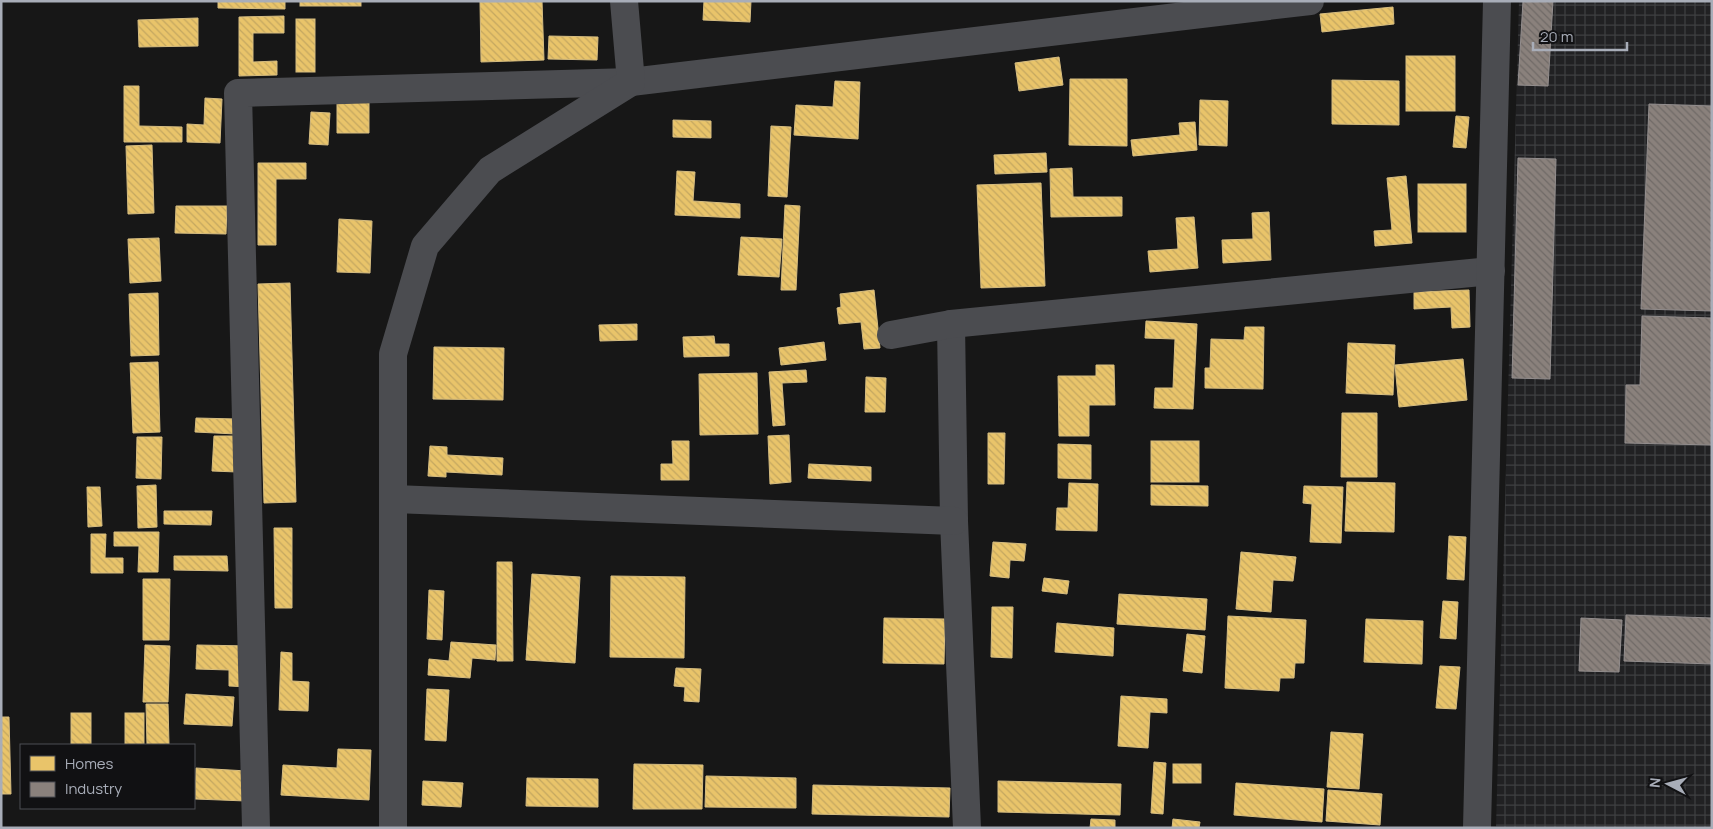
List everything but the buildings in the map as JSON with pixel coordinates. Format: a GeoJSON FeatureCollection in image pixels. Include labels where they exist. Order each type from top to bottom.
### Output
{"type":"FeatureCollection","features":[{"type":"Feature","properties":{"kind":"street"},"geometry":{"type":"LineString","coordinates":[[624,1],[631,82]]}},
{"type":"Feature","properties":{"kind":"street"},"geometry":{"type":"LineString","coordinates":[[256,828],[238,93],[631,82],[1310,1]]}},
{"type":"Feature","properties":{"kind":"street"},"geometry":{"type":"LineString","coordinates":[[1477,828],[1497,1]]}},
{"type":"Feature","properties":{"kind":"street"},"geometry":{"type":"LineString","coordinates":[[394,828],[393,354],[426,246],[490,170],[631,82]]}},
{"type":"Feature","properties":{"kind":"street"},"geometry":{"type":"LineString","coordinates":[[891,335],[951,324],[1490,271]]}},
{"type":"Feature","properties":{"kind":"street"},"geometry":{"type":"LineString","coordinates":[[951,324],[954,521],[967,828]]}},
{"type":"Feature","properties":{"kind":"street"},"geometry":{"type":"LineString","coordinates":[[394,499],[954,521]]}},
{"type":"Feature","properties":{"kind":"shaded area"},"geometry":{"type":"Polygon","coordinates":[[[1519,1],[1712,1],[1712,828],[1496,828],[1519,1]]]}}]}
